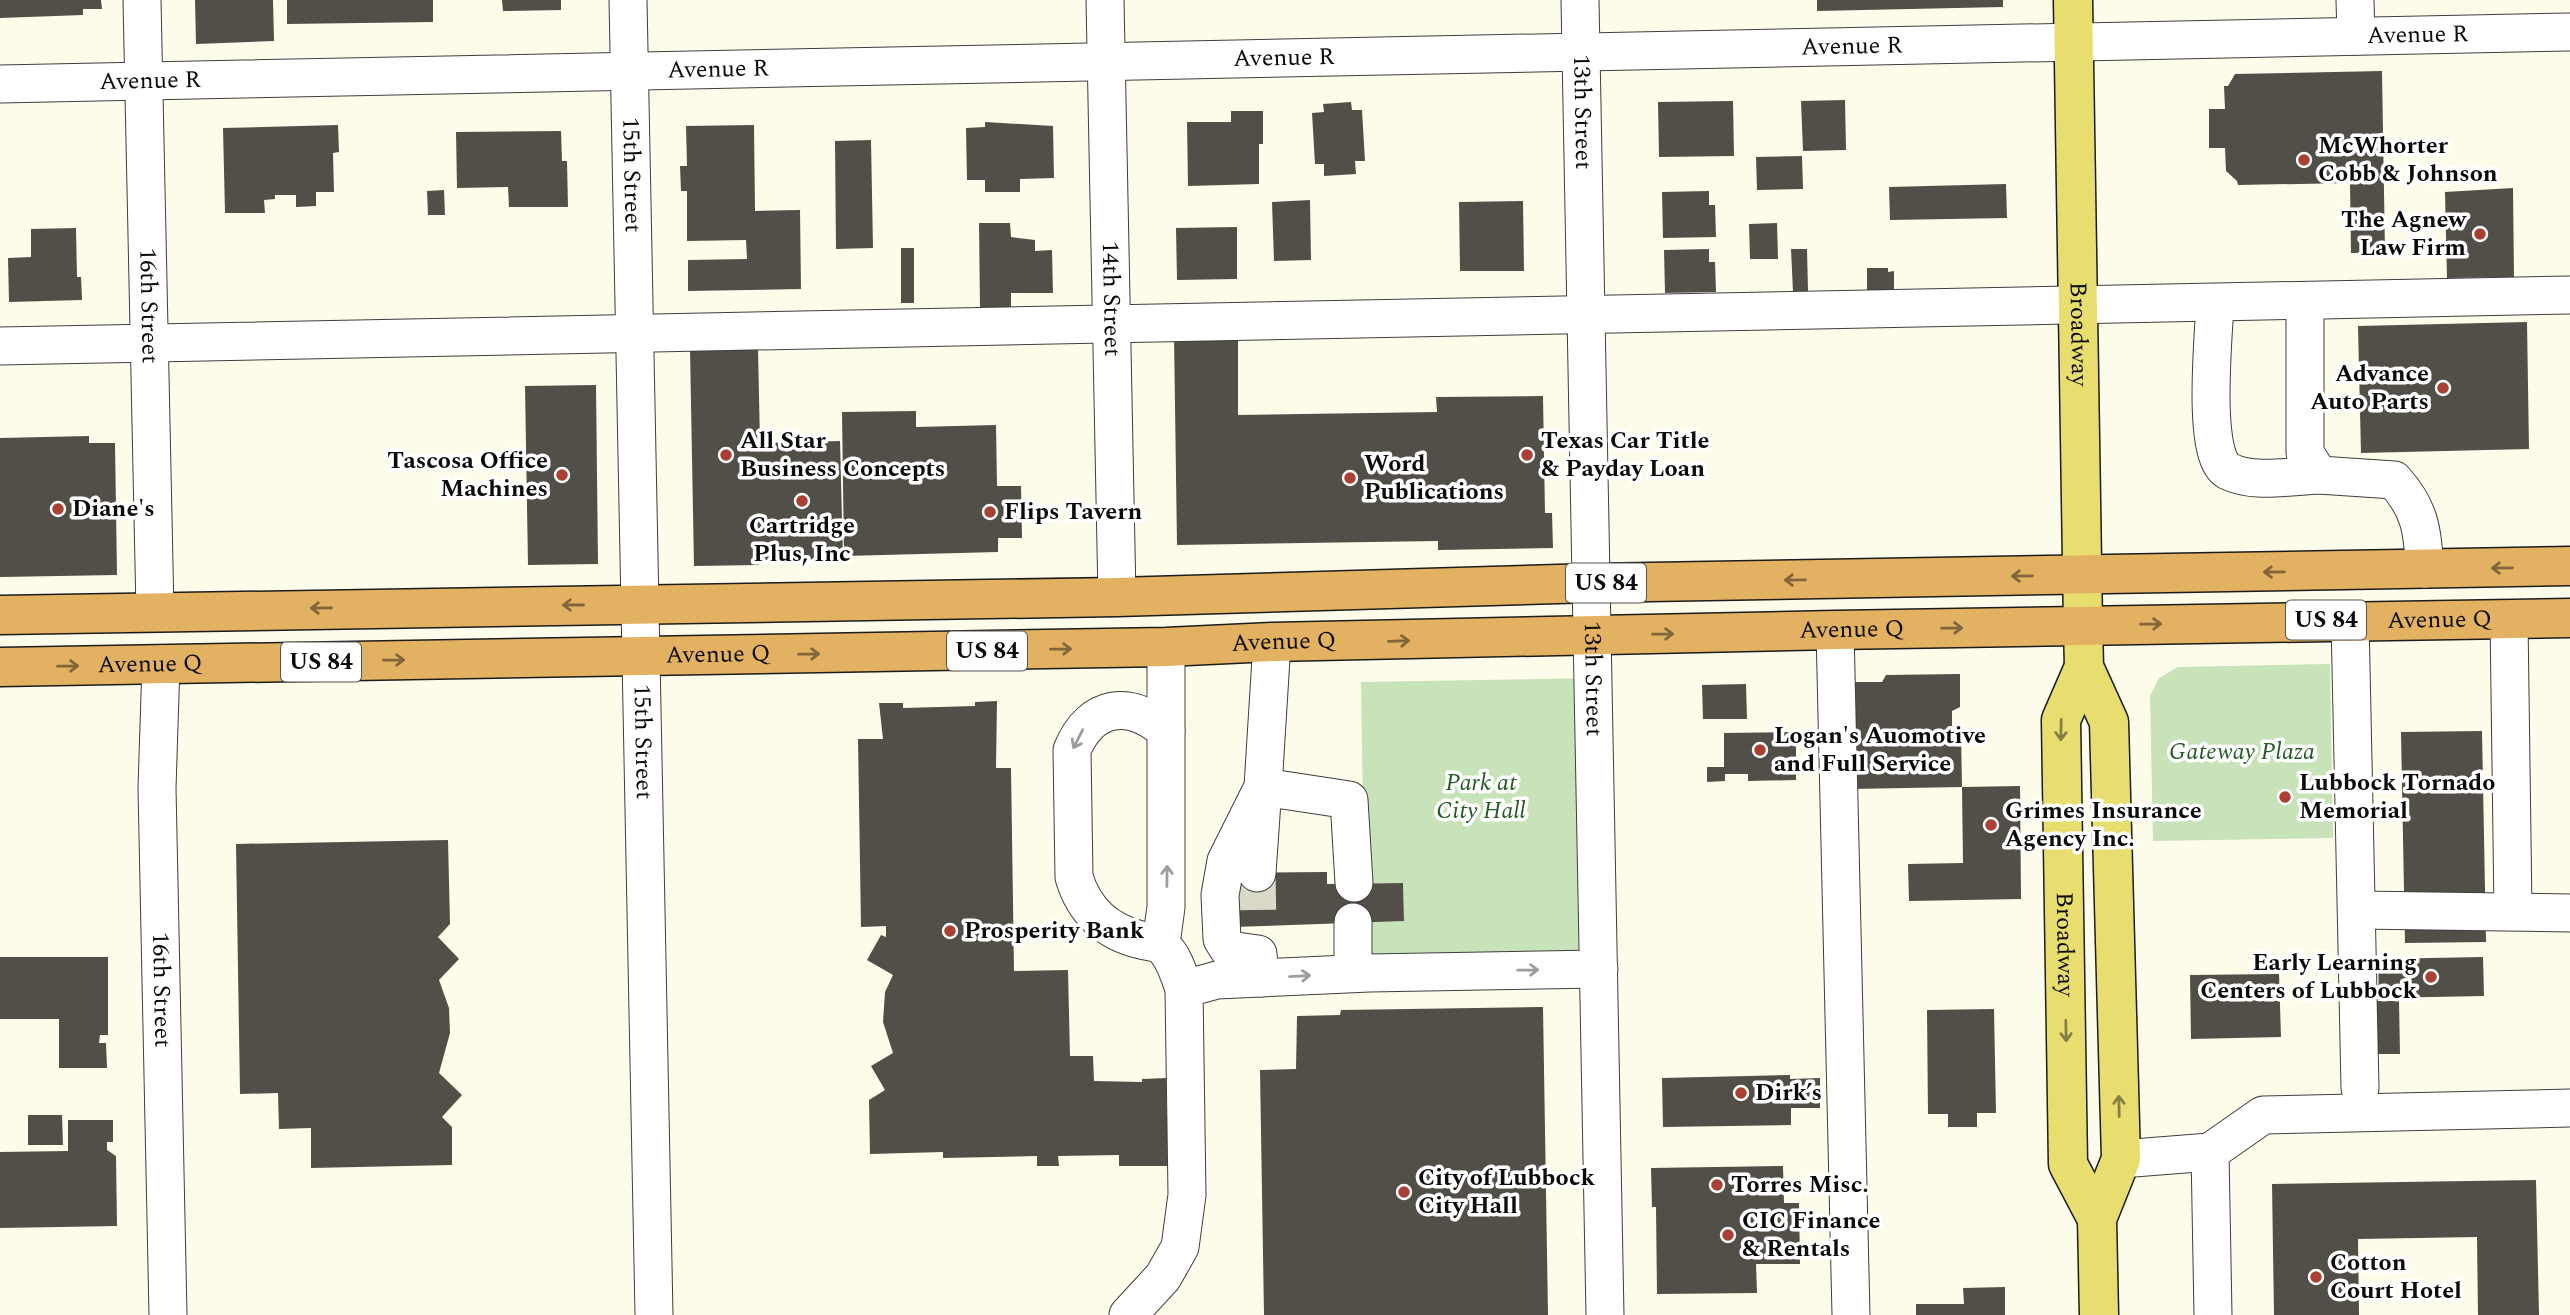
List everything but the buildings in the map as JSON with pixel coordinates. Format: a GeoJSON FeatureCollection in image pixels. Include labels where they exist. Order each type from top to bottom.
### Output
{"type":"FeatureCollection","features":[{"type":"Feature","properties":{"kind":"highway","name":"Avenue Q"},"geometry":{"type":"LineString","coordinates":[[0,615],[1117,597],[1592,583],[2570,566]]}},
{"type":"Feature","properties":{"kind":"highway","name":"Avenue Q"},"geometry":{"type":"LineString","coordinates":[[0,667],[1166,647],[1272,642],[2082,625],[2570,618]]}},
{"type":"Feature","properties":{"kind":"main road","name":"Broadway"},"geometry":{"type":"LineString","coordinates":[[2073,0],[2082,625],[2084,667],[2109,722],[2120,1158],[2096,1219],[2099,1315]]}},
{"type":"Feature","properties":{"kind":"main road","name":"Broadway"},"geometry":{"type":"LineString","coordinates":[[2084,667],[2061,720],[2068,1164],[2096,1219]]}},
{"type":"Feature","properties":{"kind":"street","name":"16th Street"},"geometry":{"type":"LineString","coordinates":[[142,0],[155,611]]}},
{"type":"Feature","properties":{"kind":"street","name":"15th Street"},"geometry":{"type":"LineString","coordinates":[[628,0],[654,1315]]}},
{"type":"Feature","properties":{"kind":"street","name":"14th Street"},"geometry":{"type":"LineString","coordinates":[[1105,0],[1117,597]]}},
{"type":"Feature","properties":{"kind":"street","name":"13th Street"},"geometry":{"type":"LineString","coordinates":[[1580,0],[1595,636],[1605,1315]]}},
{"type":"Feature","properties":{"kind":"street"},"geometry":{"type":"LineString","coordinates":[[2355,0],[2356,36]]}},
{"type":"Feature","properties":{"kind":"street","name":"Avenue R"},"geometry":{"type":"LineString","coordinates":[[0,84],[2570,32]]}},
{"type":"Feature","properties":{"kind":"street"},"geometry":{"type":"LineString","coordinates":[[0,345],[2570,295]]}},
{"type":"Feature","properties":{"kind":"street"},"geometry":{"type":"LineString","coordinates":[[2305,301],[2305,453],[2319,475]]}},
{"type":"Feature","properties":{"kind":"street"},"geometry":{"type":"LineString","coordinates":[[2215,303],[2212,433],[2216,456],[2225,470],[2246,477],[2319,475],[2394,480],[2408,495],[2421,522],[2425,569]]}},
{"type":"Feature","properties":{"kind":"street"},"geometry":{"type":"LineString","coordinates":[[2509,619],[2514,911]]}},
{"type":"Feature","properties":{"kind":"street"},"geometry":{"type":"LineString","coordinates":[[2350,620],[2360,1088]]}},
{"type":"Feature","properties":{"kind":"street"},"geometry":{"type":"LineString","coordinates":[[1835,630],[1851,1315]]}},
{"type":"Feature","properties":{"kind":"street"},"geometry":{"type":"LineString","coordinates":[[1257,873],[1272,642]]}},
{"type":"Feature","properties":{"kind":"street"},"geometry":{"type":"LineString","coordinates":[[1161,944],[1166,907],[1166,647]]}},
{"type":"Feature","properties":{"kind":"street","name":"16th Street"},"geometry":{"type":"LineString","coordinates":[[161,664],[158,788],[168,1315]]}},
{"type":"Feature","properties":{"kind":"street"},"geometry":{"type":"LineString","coordinates":[[1128,1315],[1163,1277],[1180,1247],[1187,1195],[1184,989],[1173,962],[1161,944],[1114,930],[1093,915],[1080,896],[1074,877],[1072,750],[1080,731],[1094,718],[1112,710],[1132,712],[1153,719],[1166,731]]}},
{"type":"Feature","properties":{"kind":"street"},"geometry":{"type":"LineString","coordinates":[[1263,787],[1349,800],[1354,883]]}},
{"type":"Feature","properties":{"kind":"street"},"geometry":{"type":"LineString","coordinates":[[1263,787],[1226,861],[1220,895],[1222,939],[1229,950],[1259,953],[1353,973],[1599,969]]}},
{"type":"Feature","properties":{"kind":"street"},"geometry":{"type":"LineString","coordinates":[[2357,910],[2570,913]]}},
{"type":"Feature","properties":{"kind":"street"},"geometry":{"type":"LineString","coordinates":[[1353,922],[1353,973]]}},
{"type":"Feature","properties":{"kind":"street"},"geometry":{"type":"LineString","coordinates":[[1184,989],[1216,980],[1259,953]]}},
{"type":"Feature","properties":{"kind":"street"},"geometry":{"type":"LineString","coordinates":[[2120,1158],[2210,1152],[2263,1115],[2570,1108]]}},
{"type":"Feature","properties":{"kind":"street"},"geometry":{"type":"LineString","coordinates":[[2210,1152],[2214,1315]]}},
{"type":"Feature","properties":{"kind":"green space","name":"Gateway Plaza"},"geometry":{"type":"Polygon","coordinates":[[[2330,664],[2333,838],[2153,841],[2150,696],[2159,678],[2178,667],[2330,664]]]}},
{"type":"Feature","properties":{"kind":"green space","name":"Park at City Hall"},"geometry":{"type":"Polygon","coordinates":[[[1595,678],[1599,969],[1369,973],[1367,922],[1404,921],[1403,883],[1364,883],[1361,682],[1595,678]]]}},
{"type":"Feature","properties":{"kind":"tunnel"},"geometry":{"type":"LineString","coordinates":[[1257,873],[1258,927]]}},
{"type":"Feature","properties":{"kind":"place","name":"McWhorter Cobb & Johnson"},"geometry":{"type":"Point","coordinates":[2304,160]}},
{"type":"Feature","properties":{"kind":"place","name":"The Agnew Law Firm"},"geometry":{"type":"Point","coordinates":[2480,234]}},
{"type":"Feature","properties":{"kind":"place","name":"Advance Auto Parts"},"geometry":{"type":"Point","coordinates":[2443,388]}},
{"type":"Feature","properties":{"kind":"place","name":"All Star Business Concepts"},"geometry":{"type":"Point","coordinates":[726,455]}},
{"type":"Feature","properties":{"kind":"place","name":"Texas Car Title & Payday Loan"},"geometry":{"type":"Point","coordinates":[1527,455]}},
{"type":"Feature","properties":{"kind":"place","name":"Tascosa Office Machines"},"geometry":{"type":"Point","coordinates":[562,475]}},
{"type":"Feature","properties":{"kind":"place","name":"Word Publications"},"geometry":{"type":"Point","coordinates":[1350,478]}},
{"type":"Feature","properties":{"kind":"place","name":"Cartridge Plus, Inc"},"geometry":{"type":"Point","coordinates":[802,501]}},
{"type":"Feature","properties":{"kind":"place","name":"Diane's"},"geometry":{"type":"Point","coordinates":[58,509]}},
{"type":"Feature","properties":{"kind":"place","name":"Flips Tavern"},"geometry":{"type":"Point","coordinates":[990,512]}},
{"type":"Feature","properties":{"kind":"place","name":"Logan's Auomotive and Full Service"},"geometry":{"type":"Point","coordinates":[1760,750]}},
{"type":"Feature","properties":{"kind":"place","name":"Lubbock Tornado Memorial"},"geometry":{"type":"Point","coordinates":[2285,797]}},
{"type":"Feature","properties":{"kind":"place","name":"Grimes Insurance Agency Inc."},"geometry":{"type":"Point","coordinates":[1991,825]}},
{"type":"Feature","properties":{"kind":"place","name":"Prosperity Bank"},"geometry":{"type":"Point","coordinates":[950,931]}},
{"type":"Feature","properties":{"kind":"place","name":"Early Learning Centers of Lubbock"},"geometry":{"type":"Point","coordinates":[2431,977]}},
{"type":"Feature","properties":{"kind":"place","name":"Dirk’s"},"geometry":{"type":"Point","coordinates":[1741,1093]}},
{"type":"Feature","properties":{"kind":"place","name":"Torres Misc."},"geometry":{"type":"Point","coordinates":[1717,1185]}},
{"type":"Feature","properties":{"kind":"place","name":"City of Lubbock City Hall"},"geometry":{"type":"Point","coordinates":[1404,1192]}},
{"type":"Feature","properties":{"kind":"place","name":"CIC Finance & Rentals"},"geometry":{"type":"Point","coordinates":[1728,1235]}},
{"type":"Feature","properties":{"kind":"place","name":"Cotton Court Hotel"},"geometry":{"type":"Point","coordinates":[2316,1277]}}]}
